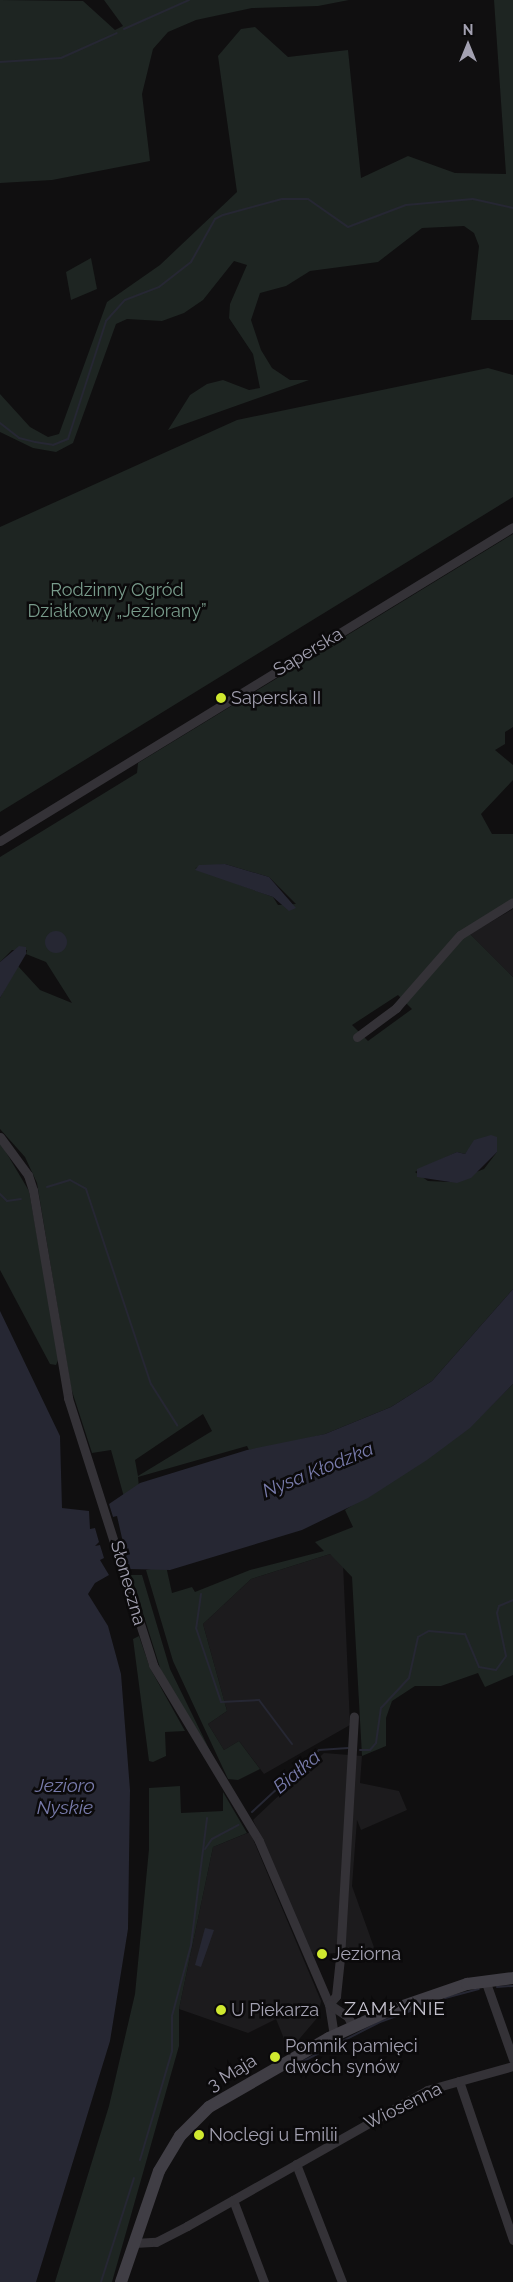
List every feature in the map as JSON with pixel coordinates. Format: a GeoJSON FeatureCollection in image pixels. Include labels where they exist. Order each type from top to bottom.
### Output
{"type":"FeatureCollection","features":[{"type":"Feature","properties":{"kind":"street","name":"Saperska"},"geometry":{"type":"LineString","coordinates":[[0,841],[513,526]]}},
{"type":"Feature","properties":{"kind":"street"},"geometry":{"type":"LineString","coordinates":[[357,1037],[414,990],[460,935],[513,902]]}},
{"type":"Feature","properties":{"kind":"street","name":"Słoneczna"},"geometry":{"type":"LineString","coordinates":[[0,1137],[28,1175],[33,1190],[68,1398],[106,1505],[153,1665],[171,1700],[247,1817],[329,2004],[334,2036]]}},
{"type":"Feature","properties":{"kind":"street"},"geometry":{"type":"LineString","coordinates":[[329,2004],[336,1996],[340,1958],[354,1716]]}},
{"type":"Feature","properties":{"kind":"street","name":"3 Maja"},"geometry":{"type":"LineString","coordinates":[[121,2282],[159,2171],[199,2115],[231,2092],[352,2027],[485,1980],[513,1978]]}},
{"type":"Feature","properties":{"kind":"street"},"geometry":{"type":"LineString","coordinates":[[485,1980],[513,2059]]}},
{"type":"Feature","properties":{"kind":"street","name":"Słoneczna"},"geometry":{"type":"LineString","coordinates":[[329,2004],[348,2017],[352,2027]]}},
{"type":"Feature","properties":{"kind":"street","name":"Wiosenna"},"geometry":{"type":"LineString","coordinates":[[134,2243],[156,2242],[427,2090],[513,2066]]}},
{"type":"Feature","properties":{"kind":"street","name":"Wiosenna"},"geometry":{"type":"LineString","coordinates":[[458,2081],[513,2240]]}},
{"type":"Feature","properties":{"kind":"street"},"geometry":{"type":"LineString","coordinates":[[296,2164],[342,2282]]}},
{"type":"Feature","properties":{"kind":"street"},"geometry":{"type":"LineString","coordinates":[[233,2200],[264,2282]]}},
{"type":"Feature","properties":{"kind":"shaded area"},"geometry":{"type":"Polygon","coordinates":[[[513,909],[513,977],[470,934],[513,909]]]}},
{"type":"Feature","properties":{"kind":"shaded area"},"geometry":{"type":"Polygon","coordinates":[[[330,1554],[343,1563],[350,1725],[264,1774],[239,1741],[224,1750],[208,1724],[227,1711],[203,1624],[251,1579],[330,1554]]]}},
{"type":"Feature","properties":{"kind":"shaded area"},"geometry":{"type":"Polygon","coordinates":[[[324,1753],[362,1756],[360,1783],[399,1791],[407,1810],[361,1830],[357,1820],[352,1886],[376,1953],[346,1962],[346,1952],[312,1955],[253,1820],[324,1753]]]}},
{"type":"Feature","properties":{"kind":"shaded area"},"geometry":{"type":"Polygon","coordinates":[[[250,1832],[321,2001],[318,2017],[289,2051],[276,2019],[248,2033],[179,2009],[213,1847],[250,1832]]]}},
{"type":"Feature","properties":{"kind":"green space"},"geometry":{"type":"Polygon","coordinates":[[[0,0],[83,1],[115,30],[123,26],[104,0],[349,0],[318,6],[252,8],[196,20],[168,32],[153,49],[142,94],[150,161],[52,180],[0,183],[0,0]]]}},
{"type":"Feature","properties":{"kind":"green space"},"geometry":{"type":"Polygon","coordinates":[[[494,0],[513,0],[513,320],[471,320],[479,246],[474,233],[464,226],[422,228],[378,262],[310,271],[286,286],[260,293],[251,320],[261,350],[272,368],[290,380],[309,380],[168,430],[190,395],[207,384],[223,380],[249,390],[260,388],[253,354],[229,318],[230,304],[247,265],[234,261],[203,300],[184,313],[162,321],[127,319],[116,324],[73,443],[56,452],[33,448],[0,432],[0,394],[30,427],[48,437],[59,434],[107,302],[160,265],[237,192],[218,56],[241,29],[255,27],[288,57],[348,50],[361,178],[408,156],[455,173],[506,174],[494,0]]]}},
{"type":"Feature","properties":{"kind":"green space"},"geometry":{"type":"Polygon","coordinates":[[[91,258],[97,289],[71,300],[66,272],[91,258]]]}},
{"type":"Feature","properties":{"kind":"green space","name":"Rodzinny Ogród Działkowy „Jeziorany”"},"geometry":{"type":"Polygon","coordinates":[[[488,368],[513,375],[513,497],[0,812],[0,527],[237,420],[488,368]]]}},
{"type":"Feature","properties":{"kind":"green space"},"geometry":{"type":"Polygon","coordinates":[[[513,534],[513,727],[505,732],[505,744],[495,750],[513,765],[513,780],[481,814],[492,834],[513,834],[513,898],[470,934],[513,977],[513,1289],[432,1381],[391,1407],[325,1434],[277,1446],[249,1450],[247,1446],[138,1477],[139,1487],[124,1497],[111,1450],[92,1453],[71,1388],[37,1183],[25,1157],[0,1129],[0,998],[17,965],[40,990],[72,1003],[46,962],[26,954],[27,950],[12,950],[0,962],[0,857],[137,773],[138,763],[513,534]],[[225,864],[195,868],[273,897],[278,905],[296,904],[269,877],[225,864]],[[398,995],[352,1025],[368,1041],[412,1009],[398,995]],[[470,1148],[465,1154],[457,1152],[415,1172],[428,1181],[450,1182],[484,1169],[497,1152],[470,1148]],[[203,1414],[135,1460],[138,1476],[212,1431],[203,1414]]]}},
{"type":"Feature","properties":{"kind":"green space"},"geometry":{"type":"Polygon","coordinates":[[[0,1142],[29,1191],[59,1358],[56,1365],[50,1364],[0,1270],[0,1142]]]}},
{"type":"Feature","properties":{"kind":"green space"},"geometry":{"type":"Polygon","coordinates":[[[513,1384],[513,1675],[485,1687],[478,1673],[441,1686],[415,1686],[392,1701],[386,1718],[386,1746],[362,1756],[352,1577],[330,1554],[251,1579],[203,1624],[227,1711],[208,1724],[224,1750],[239,1741],[260,1769],[238,1780],[228,1779],[173,1661],[146,1570],[166,1566],[172,1593],[192,1587],[195,1592],[250,1570],[324,1551],[315,1542],[353,1527],[345,1510],[470,1427],[513,1384]]]}},
{"type":"Feature","properties":{"kind":"green space"},"geometry":{"type":"Polygon","coordinates":[[[131,1575],[142,1575],[170,1669],[215,1761],[162,1674],[131,1575]]]}},
{"type":"Feature","properties":{"kind":"green space"},"geometry":{"type":"Polygon","coordinates":[[[139,1636],[150,1668],[185,1731],[165,1732],[166,1756],[153,1762],[149,1761],[133,1639],[139,1636]]]}},
{"type":"Feature","properties":{"kind":"green space"},"geometry":{"type":"Polygon","coordinates":[[[180,1786],[181,1813],[223,1811],[223,1792],[247,1833],[213,1847],[179,2009],[179,2046],[112,2282],[55,2282],[109,2106],[135,1994],[149,1849],[149,1788],[180,1786]]]}},
{"type":"Feature","properties":{"kind":"water"},"geometry":{"type":"Polygon","coordinates":[[[225,864],[269,877],[296,908],[289,911],[273,897],[195,870],[199,865],[225,864]]]}},
{"type":"Feature","properties":{"kind":"water"},"geometry":{"type":"Polygon","coordinates":[[[52,931],[60,931],[67,938],[67,946],[60,953],[52,953],[45,946],[45,938],[52,931]]]}},
{"type":"Feature","properties":{"kind":"water"},"geometry":{"type":"Polygon","coordinates":[[[19,946],[26,947],[26,954],[0,998],[0,962],[19,946]]]}},
{"type":"Feature","properties":{"kind":"water"},"geometry":{"type":"Polygon","coordinates":[[[491,1135],[497,1137],[497,1152],[471,1178],[457,1183],[417,1177],[417,1169],[457,1152],[465,1154],[474,1140],[491,1135]]]}},
{"type":"Feature","properties":{"kind":"water","name":"Nysa Kłodzka"},"geometry":{"type":"Polygon","coordinates":[[[513,1289],[513,1384],[470,1428],[427,1460],[368,1498],[302,1530],[170,1570],[129,1569],[117,1516],[113,1517],[109,1504],[140,1483],[247,1450],[325,1434],[391,1407],[432,1381],[513,1289]]]}},
{"type":"Feature","properties":{"kind":"water","name":"Jezioro Nyskie"},"geometry":{"type":"Polygon","coordinates":[[[0,1311],[60,1436],[62,1508],[89,1511],[90,1529],[95,1528],[99,1542],[95,1546],[100,1545],[104,1558],[100,1560],[109,1575],[95,1583],[88,1594],[108,1626],[121,1674],[130,1790],[128,1929],[110,2041],[36,2282],[0,2282],[0,1311]]]}},
{"type":"Feature","properties":{"kind":"water"},"geometry":{"type":"Polygon","coordinates":[[[205,1928],[214,1930],[201,1967],[195,1965],[205,1928]]]}},
{"type":"Feature","properties":{"kind":"waterway"},"geometry":{"type":"LineString","coordinates":[[124,29],[189,0]]}},
{"type":"Feature","properties":{"kind":"waterway"},"geometry":{"type":"LineString","coordinates":[[0,62],[61,58],[117,33]]}},
{"type":"Feature","properties":{"kind":"waterway"},"geometry":{"type":"LineString","coordinates":[[0,423],[19,438],[35,442],[53,445],[68,439],[106,321],[125,300],[159,287],[191,262],[215,219],[223,215],[282,199],[308,199],[348,227],[406,205],[473,199],[513,208]]}},
{"type":"Feature","properties":{"kind":"waterway"},"geometry":{"type":"LineString","coordinates":[[47,1187],[70,1180],[86,1189],[151,1384],[177,1425]]}},
{"type":"Feature","properties":{"kind":"waterway"},"geometry":{"type":"LineString","coordinates":[[0,1194],[7,1201],[21,1199]]}},
{"type":"Feature","properties":{"kind":"waterway"},"geometry":{"type":"LineString","coordinates":[[201,1594],[196,1628],[221,1702],[259,1700],[292,1744]]}},
{"type":"Feature","properties":{"kind":"waterway","name":"Białka"},"geometry":{"type":"LineString","coordinates":[[360,1750],[370,1750],[376,1743],[381,1708],[409,1678],[418,1637],[429,1631],[465,1634],[479,1667],[496,1670],[506,1656],[497,1613],[499,1606],[513,1600]]}},
{"type":"Feature","properties":{"kind":"waterway","name":"Białka"},"geometry":{"type":"LineString","coordinates":[[252,1812],[319,1750],[348,1748]]}},
{"type":"Feature","properties":{"kind":"waterway"},"geometry":{"type":"LineString","coordinates":[[140,2160],[172,2051],[172,2016],[191,1945],[207,1818]]}},
{"type":"Feature","properties":{"kind":"waterway","name":"Białka"},"geometry":{"type":"LineString","coordinates":[[205,1849],[212,1839],[238,1825]]}},
{"type":"Feature","properties":{"kind":"waterway"},"geometry":{"type":"LineString","coordinates":[[497,1987],[513,1986]]}},
{"type":"Feature","properties":{"kind":"waterway"},"geometry":{"type":"LineString","coordinates":[[445,1998],[479,1989]]}},
{"type":"Feature","properties":{"kind":"waterway"},"geometry":{"type":"LineString","coordinates":[[290,2068],[380,2022],[438,2001]]}},
{"type":"Feature","properties":{"kind":"waterway"},"geometry":{"type":"LineString","coordinates":[[101,2282],[134,2178]]}},
{"type":"Feature","properties":{"kind":"place","name":"Saperska II"},"geometry":{"type":"Point","coordinates":[221,698]}},
{"type":"Feature","properties":{"kind":"place","name":"Jeziorna"},"geometry":{"type":"Point","coordinates":[322,1954]}},
{"type":"Feature","properties":{"kind":"place","name":"U Piekarza"},"geometry":{"type":"Point","coordinates":[221,2010]}},
{"type":"Feature","properties":{"kind":"place","name":"Pomnik pamięci dwóch synów"},"geometry":{"type":"Point","coordinates":[275,2057]}},
{"type":"Feature","properties":{"kind":"place","name":"Noclegi u Emilii"},"geometry":{"type":"Point","coordinates":[199,2135]}},
{"type":"Feature","properties":{"kind":"district","name":"ZAMŁYNIE"},"geometry":{"type":"Point","coordinates":[395,2009]}}]}
